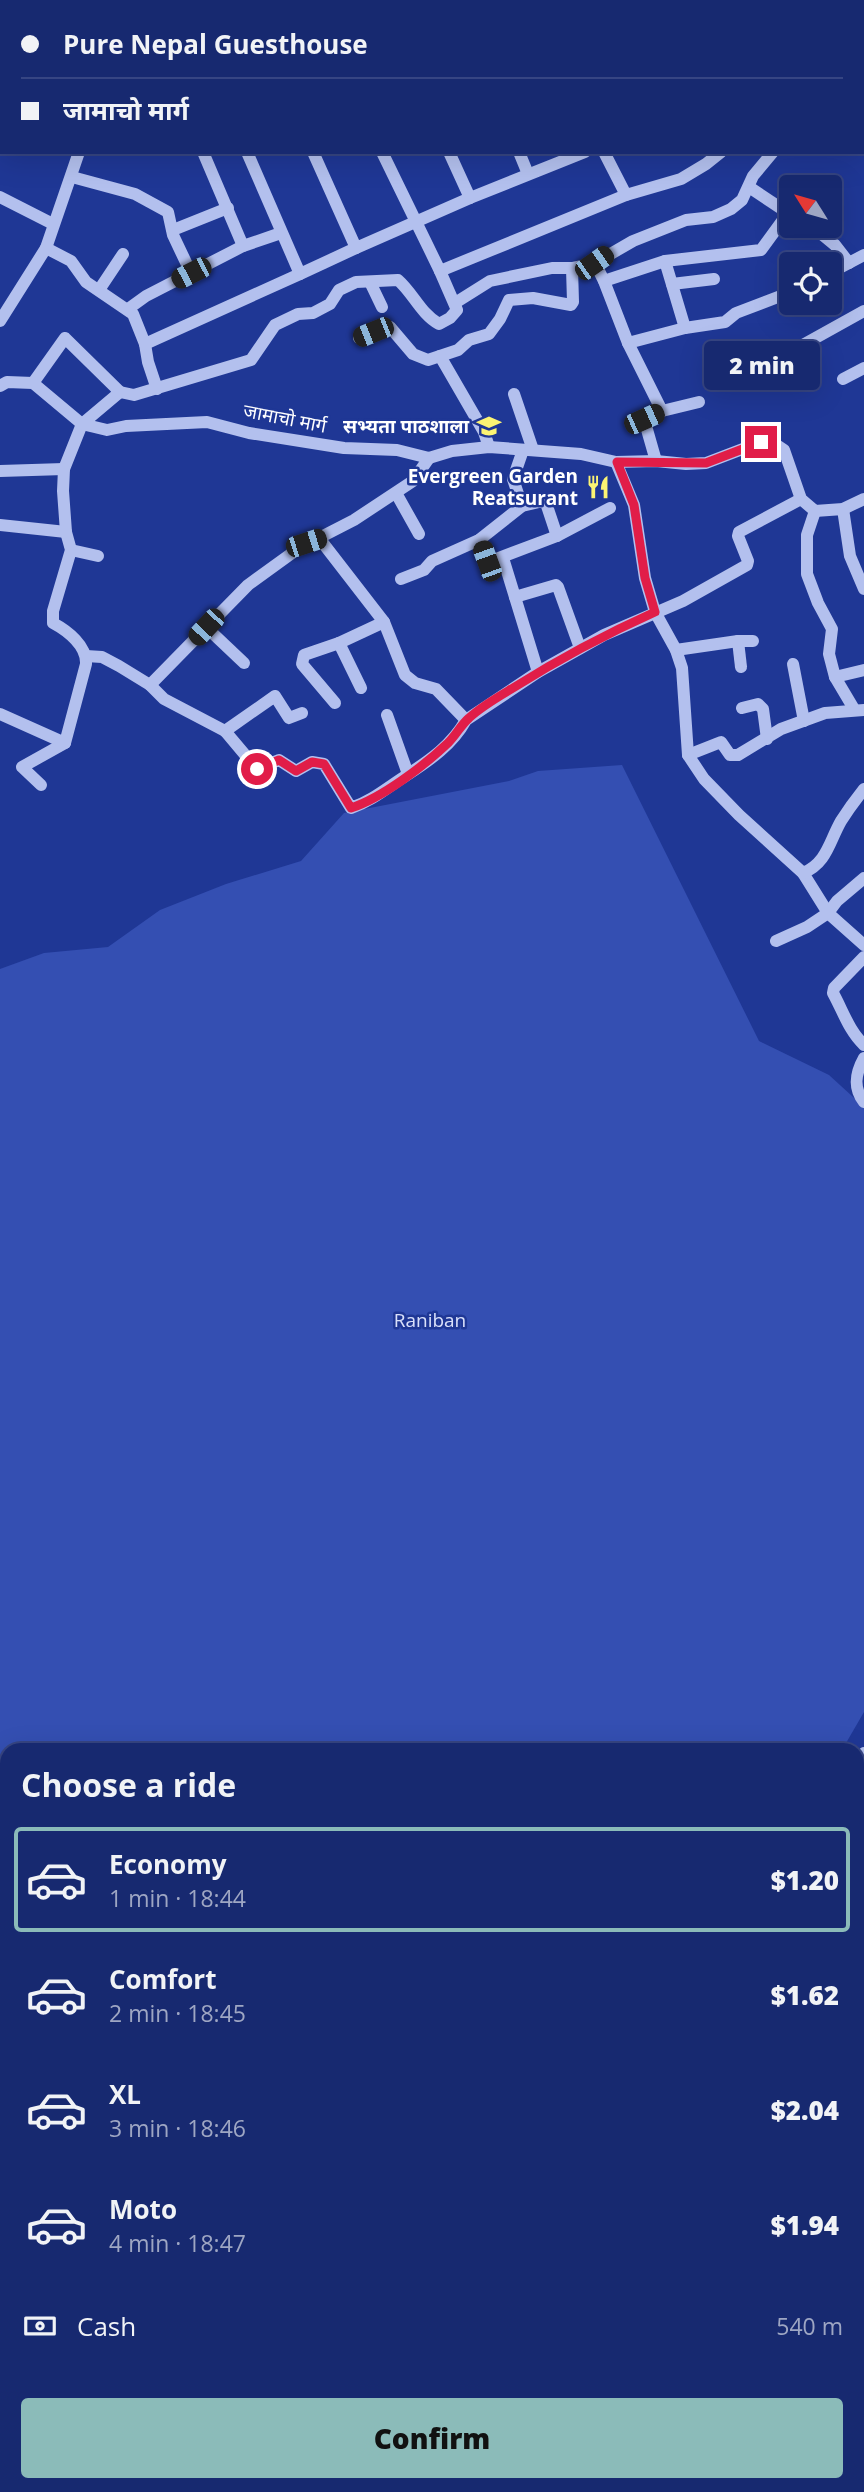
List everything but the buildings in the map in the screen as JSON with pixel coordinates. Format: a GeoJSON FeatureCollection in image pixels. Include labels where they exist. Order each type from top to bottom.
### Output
{"type":"FeatureCollection","features":[{"type":"Feature","properties":{"kind":"street"},"geometry":{"type":"LineString","coordinates":[[0,321],[46,247],[78,154]]}},
{"type":"Feature","properties":{"kind":"street"},"geometry":{"type":"LineString","coordinates":[[204,154],[243,246]]}},
{"type":"Feature","properties":{"kind":"street"},"geometry":{"type":"LineString","coordinates":[[248,154],[300,274]]}},
{"type":"Feature","properties":{"kind":"street"},"geometry":{"type":"LineString","coordinates":[[314,154],[356,248]]}},
{"type":"Feature","properties":{"kind":"street"},"geometry":{"type":"LineString","coordinates":[[33,383],[65,338],[120,392],[134,396],[251,360],[275,325],[298,314],[313,313],[330,304],[339,290],[356,282],[398,280],[410,291],[429,318],[439,324],[450,318],[457,310],[455,303],[383,154]]}},
{"type":"Feature","properties":{"kind":"street"},"geometry":{"type":"LineString","coordinates":[[450,154],[470,198]]}},
{"type":"Feature","properties":{"kind":"street"},"geometry":{"type":"LineString","coordinates":[[520,154],[528,174]]}},
{"type":"Feature","properties":{"kind":"street"},"geometry":{"type":"LineString","coordinates":[[145,344],[470,198],[581,154]]}},
{"type":"Feature","properties":{"kind":"street"},"geometry":{"type":"LineString","coordinates":[[605,154],[626,195]]}},
{"type":"Feature","properties":{"kind":"street"},"geometry":{"type":"LineString","coordinates":[[440,271],[626,195],[681,178],[718,154]]}},
{"type":"Feature","properties":{"kind":"street"},"geometry":{"type":"LineString","coordinates":[[455,303],[490,281],[552,268],[572,268],[594,263],[633,241],[686,220],[713,217],[731,209],[743,200],[753,176],[771,154]]}},
{"type":"Feature","properties":{"kind":"street"},"geometry":{"type":"LineString","coordinates":[[72,177],[135,194],[168,212],[191,273]]}},
{"type":"Feature","properties":{"kind":"street"},"geometry":{"type":"LineString","coordinates":[[749,187],[779,207]]}},
{"type":"Feature","properties":{"kind":"street"},"geometry":{"type":"LineString","coordinates":[[2,201],[53,224]]}},
{"type":"Feature","properties":{"kind":"street"},"geometry":{"type":"LineString","coordinates":[[173,230],[228,208]]}},
{"type":"Feature","properties":{"kind":"street"},"geometry":{"type":"LineString","coordinates":[[604,281],[665,261],[761,250],[779,228]]}},
{"type":"Feature","properties":{"kind":"street"},"geometry":{"type":"LineString","coordinates":[[128,309],[146,296],[243,246],[281,233]]}},
{"type":"Feature","properties":{"kind":"street"},"geometry":{"type":"LineString","coordinates":[[827,238],[849,263]]}},
{"type":"Feature","properties":{"kind":"street"},"geometry":{"type":"LineString","coordinates":[[46,247],[71,261],[83,279],[128,309],[137,320],[157,389]]}},
{"type":"Feature","properties":{"kind":"street"},"geometry":{"type":"LineString","coordinates":[[99,290],[123,254]]}},
{"type":"Feature","properties":{"kind":"street"},"geometry":{"type":"LineString","coordinates":[[842,267],[864,255]]}},
{"type":"Feature","properties":{"kind":"street"},"geometry":{"type":"LineString","coordinates":[[665,261],[685,328]]}},
{"type":"Feature","properties":{"kind":"street"},"geometry":{"type":"LineString","coordinates":[[594,263],[604,281],[628,343],[662,411]]}},
{"type":"Feature","properties":{"kind":"street"},"geometry":{"type":"LineString","coordinates":[[359,338],[390,327],[405,347],[417,357],[428,360],[458,350],[469,340],[489,334],[509,300],[533,298],[571,305],[572,268]]}},
{"type":"Feature","properties":{"kind":"street"},"geometry":{"type":"LineString","coordinates":[[672,284],[714,279]]}},
{"type":"Feature","properties":{"kind":"street"},"geometry":{"type":"LineString","coordinates":[[370,282],[382,307]]}},
{"type":"Feature","properties":{"kind":"street"},"geometry":{"type":"LineString","coordinates":[[628,343],[685,328],[725,322],[736,313],[779,297]]}},
{"type":"Feature","properties":{"kind":"street"},"geometry":{"type":"LineString","coordinates":[[765,366],[864,311]]}},
{"type":"Feature","properties":{"kind":"street"},"geometry":{"type":"LineString","coordinates":[[440,356],[484,432],[489,447]]}},
{"type":"Feature","properties":{"kind":"street"},"geometry":{"type":"LineString","coordinates":[[843,379],[864,368]]}},
{"type":"Feature","properties":{"kind":"street"},"geometry":{"type":"LineString","coordinates":[[0,386],[8,382],[33,383],[82,424]]}},
{"type":"Feature","properties":{"kind":"street"},"geometry":{"type":"LineString","coordinates":[[41,785],[22,767],[65,743],[86,656],[70,632],[53,623],[71,550],[66,532],[64,469],[82,424],[120,392]]}},
{"type":"Feature","properties":{"kind":"street"},"geometry":{"type":"LineString","coordinates":[[514,394],[528,450],[513,479],[522,506]]}},
{"type":"Feature","properties":{"kind":"street"},"geometry":{"type":"LineString","coordinates":[[656,461],[644,419],[662,411],[699,402]]}},
{"type":"Feature","properties":{"kind":"street","name":"जामाचो मार्ग"},"geometry":{"type":"LineString","coordinates":[[82,424],[107,430],[125,426],[207,422],[249,433],[344,448],[397,450],[429,458],[452,451],[489,447],[581,454],[617,462],[656,461],[685,464],[706,463],[761,442],[772,442],[784,450],[801,499]]}},
{"type":"Feature","properties":{"kind":"street"},"geometry":{"type":"LineString","coordinates":[[150,685],[248,585],[306,543],[354,520],[396,493],[413,481],[429,458]]}},
{"type":"Feature","properties":{"kind":"street"},"geometry":{"type":"LineString","coordinates":[[617,462],[634,505],[645,578],[655,612],[677,650],[682,668],[688,755],[704,779],[739,815],[803,873],[828,913],[864,946]]}},
{"type":"Feature","properties":{"kind":"street"},"geometry":{"type":"LineString","coordinates":[[0,471],[64,469]]}},
{"type":"Feature","properties":{"kind":"street"},"geometry":{"type":"LineString","coordinates":[[396,493],[419,534]]}},
{"type":"Feature","properties":{"kind":"street"},"geometry":{"type":"LineString","coordinates":[[86,656],[102,657],[150,685],[164,699],[225,731],[257,769],[279,760],[296,771],[312,762],[324,764],[351,808],[364,803],[428,762],[459,732],[466,720],[538,672],[580,648],[683,601],[747,565],[739,532],[801,499],[815,511],[843,509],[864,499]]}},
{"type":"Feature","properties":{"kind":"street"},"geometry":{"type":"LineString","coordinates":[[401,579],[424,570],[432,561],[479,540],[522,506],[543,501],[547,503],[557,536]]}},
{"type":"Feature","properties":{"kind":"street"},"geometry":{"type":"LineString","coordinates":[[479,540],[487,561],[503,558],[557,536],[610,508]]}},
{"type":"Feature","properties":{"kind":"street"},"geometry":{"type":"LineString","coordinates":[[843,509],[864,589]]}},
{"type":"Feature","properties":{"kind":"street"},"geometry":{"type":"LineString","coordinates":[[815,511],[807,535],[807,574],[832,629],[830,654],[835,677],[859,710]]}},
{"type":"Feature","properties":{"kind":"street"},"geometry":{"type":"LineString","coordinates":[[0,525],[66,532]]}},
{"type":"Feature","properties":{"kind":"street"},"geometry":{"type":"LineString","coordinates":[[319,538],[384,622],[405,675],[415,683],[436,689],[466,720]]}},
{"type":"Feature","properties":{"kind":"street"},"geometry":{"type":"LineString","coordinates":[[71,550],[97,556]]}},
{"type":"Feature","properties":{"kind":"street"},"geometry":{"type":"LineString","coordinates":[[503,558],[538,672]]}},
{"type":"Feature","properties":{"kind":"street"},"geometry":{"type":"LineString","coordinates":[[515,597],[556,585],[580,648]]}},
{"type":"Feature","properties":{"kind":"street"},"geometry":{"type":"LineString","coordinates":[[335,702],[302,664],[304,656],[384,622]]}},
{"type":"Feature","properties":{"kind":"street"},"geometry":{"type":"LineString","coordinates":[[206,627],[244,663]]}},
{"type":"Feature","properties":{"kind":"street"},"geometry":{"type":"LineString","coordinates":[[738,641],[741,667]]}},
{"type":"Feature","properties":{"kind":"street"},"geometry":{"type":"LineString","coordinates":[[677,650],[753,641]]}},
{"type":"Feature","properties":{"kind":"street"},"geometry":{"type":"LineString","coordinates":[[339,643],[361,688]]}},
{"type":"Feature","properties":{"kind":"street"},"geometry":{"type":"LineString","coordinates":[[793,664],[804,720]]}},
{"type":"Feature","properties":{"kind":"street"},"geometry":{"type":"LineString","coordinates":[[835,677],[864,670]]}},
{"type":"Feature","properties":{"kind":"street"},"geometry":{"type":"LineString","coordinates":[[225,731],[275,696],[289,718],[302,713]]}},
{"type":"Feature","properties":{"kind":"street"},"geometry":{"type":"LineString","coordinates":[[742,708],[758,704],[761,706],[767,739]]}},
{"type":"Feature","properties":{"kind":"street"},"geometry":{"type":"LineString","coordinates":[[688,755],[721,742],[730,755],[738,755],[781,729],[804,720],[825,713],[859,710]]}},
{"type":"Feature","properties":{"kind":"street"},"geometry":{"type":"LineString","coordinates":[[0,714],[65,743]]}},
{"type":"Feature","properties":{"kind":"street"},"geometry":{"type":"LineString","coordinates":[[387,715],[408,774]]}},
{"type":"Feature","properties":{"kind":"street"},"geometry":{"type":"LineString","coordinates":[[803,873],[816,867],[829,849],[840,822],[864,789]]}},
{"type":"Feature","properties":{"kind":"street"},"geometry":{"type":"LineString","coordinates":[[776,941],[807,928],[828,913],[837,901],[864,878]]}},
{"type":"Feature","properties":{"kind":"street"},"geometry":{"type":"LineString","coordinates":[[864,957],[834,988],[833,993],[852,1032],[864,1045]]}},
{"type":"Feature","properties":{"kind":"street"},"geometry":{"type":"LineString","coordinates":[[864,1058],[856,1083],[857,1093],[864,1102]]}},
{"type":"Feature","properties":{"kind":"green space","name":"Raniban"},"geometry":{"type":"Polygon","coordinates":[[[622,765],[759,1041],[829,1075],[864,1107],[864,1712],[846,1743],[0,1743],[0,969],[44,953],[108,947],[160,910],[226,884],[301,861],[344,813],[509,781],[538,771],[622,765]]]}},
{"type":"Feature","properties":{"kind":"place","name":"सभ्यता पाठशाला"},"geometry":{"type":"Point","coordinates":[489,426]}},
{"type":"Feature","properties":{"kind":"place","name":"Evergreen Garden Reatsurant"},"geometry":{"type":"Point","coordinates":[598,487]}},
{"type":"Feature","properties":{"kind":"route"},"geometry":{"type":"LineString","coordinates":[[257,769],[279,760],[296,771],[312,762],[324,764],[351,808],[364,803],[428,762],[459,732],[466,720],[488,704],[604,635],[655,612],[645,578],[634,505],[617,462],[706,463],[761,442]]}}]}
